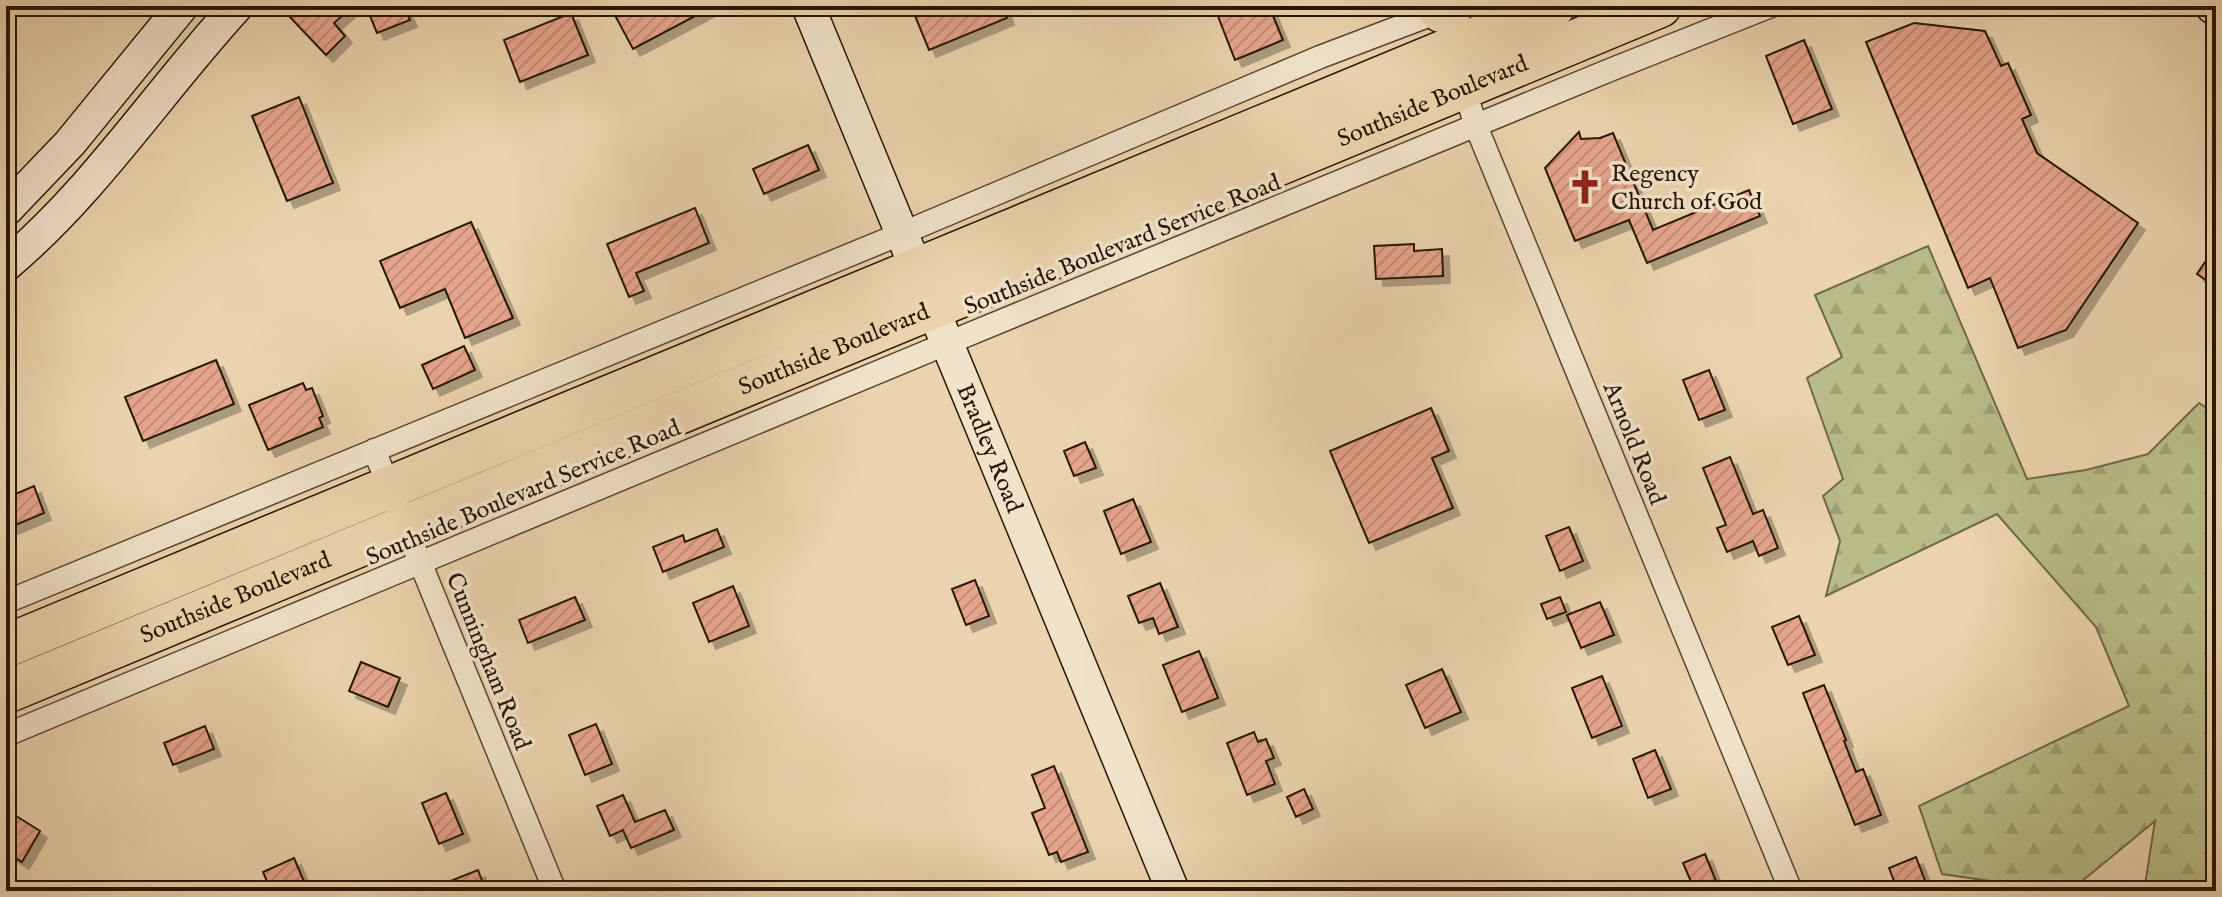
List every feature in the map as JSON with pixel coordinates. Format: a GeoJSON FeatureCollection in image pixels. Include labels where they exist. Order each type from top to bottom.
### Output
{"type":"FeatureCollection","features":[{"type":"Feature","properties":{"kind":"highway","name":"Southside Boulevard"},"geometry":{"type":"LineString","coordinates":[[6,692],[413,545],[925,288],[1457,56],[1554,6]]}},
{"type":"Feature","properties":{"kind":"highway","name":"Southside Boulevard"},"geometry":{"type":"LineString","coordinates":[[1457,56],[1660,6]]}},
{"type":"Feature","properties":{"kind":"highway","name":"Southside Boulevard"},"geometry":{"type":"LineString","coordinates":[[6,646],[382,469],[925,288]]}},
{"type":"Feature","properties":{"kind":"street"},"geometry":{"type":"LineString","coordinates":[[6,210],[70,143],[182,6]]}},
{"type":"Feature","properties":{"kind":"street"},"geometry":{"type":"LineString","coordinates":[[6,265],[36,240],[84,190],[237,6]]}},
{"type":"Feature","properties":{"kind":"street","name":"Bradley Road"},"geometry":{"type":"LineString","coordinates":[[808,6],[1173,891]]}},
{"type":"Feature","properties":{"kind":"street"},"geometry":{"type":"LineString","coordinates":[[925,288],[1320,57],[1457,56],[1771,6]]}},
{"type":"Feature","properties":{"kind":"street","name":"Arnold Road"},"geometry":{"type":"LineString","coordinates":[[1457,56],[1791,891]]}},
{"type":"Feature","properties":{"kind":"street"},"geometry":{"type":"LineString","coordinates":[[6,602],[382,469]]}},
{"type":"Feature","properties":{"kind":"street","name":"Cunningham Road"},"geometry":{"type":"LineString","coordinates":[[382,469],[555,891]]}},
{"type":"Feature","properties":{"kind":"street","name":"Southside Boulevard Service Road"},"geometry":{"type":"LineString","coordinates":[[6,735],[413,545]]}},
{"type":"Feature","properties":{"kind":"green space"},"geometry":{"type":"Polygon","coordinates":[[[1928,246],[2027,479],[2086,470],[2148,454],[2199,403],[2216,414],[2216,891],[2144,891],[2155,821],[2070,891],[2006,891],[1997,882],[1942,874],[1919,806],[2129,706],[2096,627],[1997,514],[1826,596],[1840,541],[1823,496],[1843,479],[1807,378],[1842,357],[1815,295],[1928,246]]]}},
{"type":"Feature","properties":{"kind":"building"},"geometry":{"type":"Polygon","coordinates":[[[297,6],[353,6],[334,23],[345,36],[326,55],[288,15],[297,6]]]}},
{"type":"Feature","properties":{"kind":"building"},"geometry":{"type":"Polygon","coordinates":[[[366,6],[404,6],[410,20],[377,33],[366,6]]]}},
{"type":"Feature","properties":{"kind":"building"},"geometry":{"type":"Polygon","coordinates":[[[610,6],[714,6],[633,49],[610,6]]]}},
{"type":"Feature","properties":{"kind":"building"},"geometry":{"type":"Polygon","coordinates":[[[911,6],[1003,6],[1007,18],[929,50],[911,6]]]}},
{"type":"Feature","properties":{"kind":"building"},"geometry":{"type":"Polygon","coordinates":[[[1214,6],[1269,6],[1283,40],[1235,60],[1214,6]]]}},
{"type":"Feature","properties":{"kind":"building"},"geometry":{"type":"Polygon","coordinates":[[[571,13],[588,55],[520,82],[504,40],[571,13]]]}},
{"type":"Feature","properties":{"kind":"building"},"geometry":{"type":"Polygon","coordinates":[[[1914,23],[1985,31],[2001,66],[2008,63],[2031,115],[2022,119],[2037,153],[2138,223],[2066,330],[2018,348],[1990,278],[1968,288],[1866,42],[1914,23]]]}},
{"type":"Feature","properties":{"kind":"building"},"geometry":{"type":"Polygon","coordinates":[[[1804,40],[1832,109],[1793,124],[1766,56],[1804,40]]]}},
{"type":"Feature","properties":{"kind":"building"},"geometry":{"type":"Polygon","coordinates":[[[299,97],[333,183],[287,201],[252,116],[299,97]]]}},
{"type":"Feature","properties":{"kind":"building"},"geometry":{"type":"Polygon","coordinates":[[[1579,132],[1581,139],[1600,138],[1613,133],[1653,230],[1749,190],[1760,216],[1647,263],[1629,220],[1575,241],[1545,168],[1579,132]]]}},
{"type":"Feature","properties":{"kind":"building"},"geometry":{"type":"Polygon","coordinates":[[[808,145],[819,170],[764,194],[753,169],[808,145]]]}},
{"type":"Feature","properties":{"kind":"building"},"geometry":{"type":"Polygon","coordinates":[[[695,208],[709,243],[636,273],[644,291],[629,297],[607,244],[695,208]]]}},
{"type":"Feature","properties":{"kind":"building"},"geometry":{"type":"Polygon","coordinates":[[[471,222],[513,318],[465,338],[445,289],[400,308],[380,261],[471,222]]]}},
{"type":"Feature","properties":{"kind":"building"},"geometry":{"type":"Polygon","coordinates":[[[1414,244],[1414,251],[1442,249],[1443,276],[1376,279],[1374,246],[1414,244]]]}},
{"type":"Feature","properties":{"kind":"building"},"geometry":{"type":"Polygon","coordinates":[[[2216,246],[2216,287],[2197,274],[2216,246]]]}},
{"type":"Feature","properties":{"kind":"building"},"geometry":{"type":"Polygon","coordinates":[[[464,346],[475,370],[433,389],[422,365],[464,346]]]}},
{"type":"Feature","properties":{"kind":"building"},"geometry":{"type":"Polygon","coordinates":[[[216,360],[234,404],[143,441],[125,397],[216,360]]]}},
{"type":"Feature","properties":{"kind":"building"},"geometry":{"type":"Polygon","coordinates":[[[1709,370],[1725,410],[1699,420],[1683,380],[1709,370]]]}},
{"type":"Feature","properties":{"kind":"building"},"geometry":{"type":"Polygon","coordinates":[[[303,383],[306,390],[312,388],[323,416],[319,418],[323,427],[268,450],[249,405],[303,383]]]}},
{"type":"Feature","properties":{"kind":"building"},"geometry":{"type":"Polygon","coordinates":[[[1431,408],[1449,451],[1432,458],[1453,508],[1369,543],[1330,451],[1431,408]]]}},
{"type":"Feature","properties":{"kind":"building"},"geometry":{"type":"Polygon","coordinates":[[[1085,442],[1096,468],[1074,476],[1064,451],[1085,442]]]}},
{"type":"Feature","properties":{"kind":"building"},"geometry":{"type":"Polygon","coordinates":[[[1730,457],[1753,514],[1763,510],[1778,548],[1759,556],[1753,541],[1727,552],[1717,528],[1726,525],[1703,468],[1730,457]]]}},
{"type":"Feature","properties":{"kind":"building"},"geometry":{"type":"Polygon","coordinates":[[[34,486],[44,513],[6,529],[6,498],[34,486]]]}},
{"type":"Feature","properties":{"kind":"building"},"geometry":{"type":"Polygon","coordinates":[[[1133,499],[1151,542],[1121,554],[1104,511],[1133,499]]]}},
{"type":"Feature","properties":{"kind":"building"},"geometry":{"type":"Polygon","coordinates":[[[1569,527],[1583,561],[1560,571],[1546,536],[1569,527]]]}},
{"type":"Feature","properties":{"kind":"building"},"geometry":{"type":"Polygon","coordinates":[[[717,529],[724,547],[663,572],[653,547],[683,535],[685,542],[717,529]]]}},
{"type":"Feature","properties":{"kind":"building"},"geometry":{"type":"Polygon","coordinates":[[[975,580],[989,616],[966,625],[952,589],[975,580]]]}},
{"type":"Feature","properties":{"kind":"building"},"geometry":{"type":"Polygon","coordinates":[[[1160,583],[1178,627],[1159,634],[1153,618],[1139,623],[1128,596],[1160,583]]]}},
{"type":"Feature","properties":{"kind":"building"},"geometry":{"type":"Polygon","coordinates":[[[733,586],[749,626],[709,642],[693,603],[733,586]]]}},
{"type":"Feature","properties":{"kind":"building"},"geometry":{"type":"Polygon","coordinates":[[[575,597],[585,620],[528,643],[519,620],[575,597]]]}},
{"type":"Feature","properties":{"kind":"building"},"geometry":{"type":"Polygon","coordinates":[[[1560,597],[1566,612],[1547,619],[1541,604],[1560,597]]]}},
{"type":"Feature","properties":{"kind":"building"},"geometry":{"type":"Polygon","coordinates":[[[1600,602],[1614,635],[1581,648],[1567,615],[1600,602]]]}},
{"type":"Feature","properties":{"kind":"building"},"geometry":{"type":"Polygon","coordinates":[[[1799,616],[1815,655],[1788,665],[1772,627],[1799,616]]]}},
{"type":"Feature","properties":{"kind":"building"},"geometry":{"type":"Polygon","coordinates":[[[1199,651],[1218,698],[1182,712],[1163,665],[1199,651]]]}},
{"type":"Feature","properties":{"kind":"building"},"geometry":{"type":"Polygon","coordinates":[[[361,662],[400,678],[388,707],[349,691],[361,662]]]}},
{"type":"Feature","properties":{"kind":"building"},"geometry":{"type":"Polygon","coordinates":[[[1442,669],[1461,712],[1425,728],[1406,685],[1442,669]]]}},
{"type":"Feature","properties":{"kind":"building"},"geometry":{"type":"Polygon","coordinates":[[[1602,676],[1622,726],[1592,738],[1572,688],[1602,676]]]}},
{"type":"Feature","properties":{"kind":"building"},"geometry":{"type":"Polygon","coordinates":[[[1824,685],[1856,772],[1863,769],[1881,815],[1855,825],[1803,693],[1824,685]]]}},
{"type":"Feature","properties":{"kind":"building"},"geometry":{"type":"Polygon","coordinates":[[[596,724],[612,764],[585,775],[569,735],[596,724]]]}},
{"type":"Feature","properties":{"kind":"building"},"geometry":{"type":"Polygon","coordinates":[[[205,726],[214,749],[173,765],[164,743],[205,726]]]}},
{"type":"Feature","properties":{"kind":"building"},"geometry":{"type":"Polygon","coordinates":[[[1254,732],[1258,742],[1266,739],[1274,758],[1266,761],[1275,784],[1247,795],[1227,743],[1254,732]]]}},
{"type":"Feature","properties":{"kind":"building"},"geometry":{"type":"Polygon","coordinates":[[[1655,750],[1671,789],[1648,798],[1633,759],[1655,750]]]}},
{"type":"Feature","properties":{"kind":"building"},"geometry":{"type":"Polygon","coordinates":[[[1054,766],[1088,852],[1061,862],[1057,852],[1049,855],[1032,813],[1045,808],[1032,775],[1054,766]]]}},
{"type":"Feature","properties":{"kind":"building"},"geometry":{"type":"Polygon","coordinates":[[[1304,789],[1313,809],[1296,817],[1287,797],[1304,789]]]}},
{"type":"Feature","properties":{"kind":"building"},"geometry":{"type":"Polygon","coordinates":[[[446,793],[463,834],[439,844],[422,803],[446,793]]]}},
{"type":"Feature","properties":{"kind":"building"},"geometry":{"type":"Polygon","coordinates":[[[623,795],[635,822],[665,810],[674,830],[631,848],[623,830],[610,836],[597,806],[623,795]]]}},
{"type":"Feature","properties":{"kind":"building"},"geometry":{"type":"Polygon","coordinates":[[[13,814],[40,831],[22,862],[6,852],[6,826],[13,814]]]}},
{"type":"Feature","properties":{"kind":"building"},"geometry":{"type":"Polygon","coordinates":[[[1705,854],[1720,891],[1695,891],[1683,863],[1705,854]]]}},
{"type":"Feature","properties":{"kind":"building"},"geometry":{"type":"Polygon","coordinates":[[[1916,857],[1929,891],[1898,891],[1889,868],[1916,857]]]}},
{"type":"Feature","properties":{"kind":"building"},"geometry":{"type":"Polygon","coordinates":[[[294,858],[308,891],[271,891],[263,872],[294,858]]]}},
{"type":"Feature","properties":{"kind":"building"},"geometry":{"type":"Polygon","coordinates":[[[478,870],[486,891],[428,891],[428,890],[478,870]]]}},
{"type":"Feature","properties":{"kind":"place","name":"Regency Church of God"},"geometry":{"type":"Point","coordinates":[1585,187]}}]}
